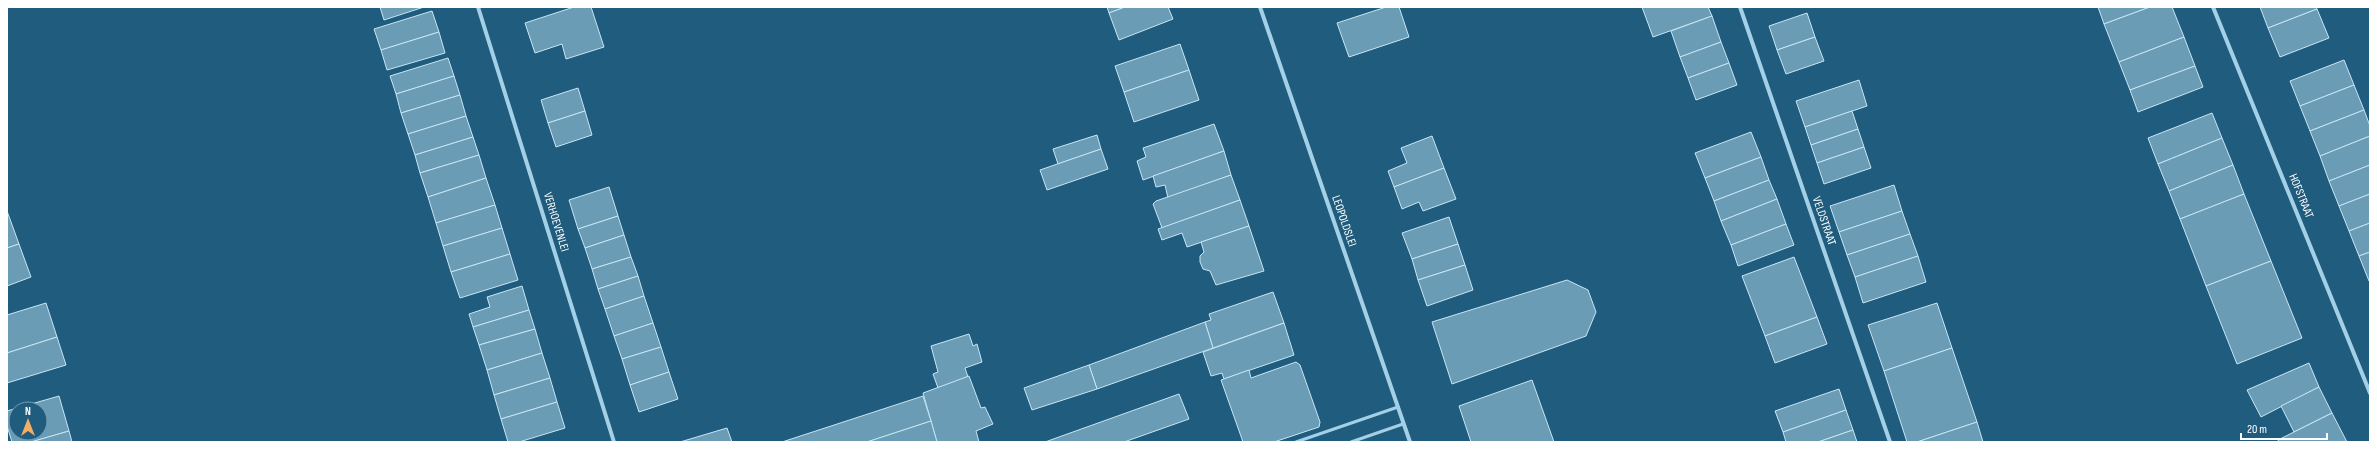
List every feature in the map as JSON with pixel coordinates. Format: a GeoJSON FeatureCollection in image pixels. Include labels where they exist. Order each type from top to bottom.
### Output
{"type":"FeatureCollection","features":[{"type":"Feature","properties":{"kind":"street","name":"VERHOEVENLEI"},"geometry":{"type":"LineString","coordinates":[[478,7],[614,442]]}},
{"type":"Feature","properties":{"kind":"street","name":"LEOPOLDSLEI"},"geometry":{"type":"LineString","coordinates":[[1260,7],[1410,442]]}},
{"type":"Feature","properties":{"kind":"street","name":"VELDSTRAAT"},"geometry":{"type":"LineString","coordinates":[[1740,7],[1890,442]]}},
{"type":"Feature","properties":{"kind":"street","name":"HOFSTRAAT"},"geometry":{"type":"LineString","coordinates":[[2213,7],[2370,393]]}},
{"type":"Feature","properties":{"kind":"lane"},"geometry":{"type":"LineString","coordinates":[[1296,442],[1398,407]]}},
{"type":"Feature","properties":{"kind":"lane"},"geometry":{"type":"LineString","coordinates":[[1351,442],[1403,424]]}},
{"type":"Feature","properties":{"kind":"building"},"geometry":{"type":"Polygon","coordinates":[[[380,7],[424,7],[384,20],[380,7]]]}},
{"type":"Feature","properties":{"kind":"building"},"geometry":{"type":"Polygon","coordinates":[[[574,7],[591,7],[604,47],[566,59],[562,44],[535,53],[525,23],[574,7]]]}},
{"type":"Feature","properties":{"kind":"building"},"geometry":{"type":"Polygon","coordinates":[[[1107,7],[1125,7],[1109,13],[1107,7]]]}},
{"type":"Feature","properties":{"kind":"building"},"geometry":{"type":"Polygon","coordinates":[[[1125,7],[1168,7],[1173,19],[1119,40],[1109,13],[1125,7]]]}},
{"type":"Feature","properties":{"kind":"building"},"geometry":{"type":"Polygon","coordinates":[[[1386,7],[1399,7],[1409,37],[1349,57],[1337,23],[1386,7]]]}},
{"type":"Feature","properties":{"kind":"building"},"geometry":{"type":"Polygon","coordinates":[[[1642,7],[1708,7],[1712,16],[1653,37],[1642,7]]]}},
{"type":"Feature","properties":{"kind":"building"},"geometry":{"type":"Polygon","coordinates":[[[2098,7],[2150,7],[2104,24],[2098,7]]]}},
{"type":"Feature","properties":{"kind":"building"},"geometry":{"type":"Polygon","coordinates":[[[2150,7],[2172,7],[2184,37],[2119,62],[2104,24],[2150,7]]]}},
{"type":"Feature","properties":{"kind":"building"},"geometry":{"type":"Polygon","coordinates":[[[2260,7],[2316,7],[2317,9],[2268,28],[2260,7]]]}},
{"type":"Feature","properties":{"kind":"building"},"geometry":{"type":"Polygon","coordinates":[[[2317,9],[2329,38],[2280,57],[2268,28],[2317,9]]]}},
{"type":"Feature","properties":{"kind":"building"},"geometry":{"type":"Polygon","coordinates":[[[432,11],[439,32],[381,50],[374,29],[432,11]]]}},
{"type":"Feature","properties":{"kind":"building"},"geometry":{"type":"Polygon","coordinates":[[[1807,13],[1815,37],[1777,50],[1769,26],[1807,13]]]}},
{"type":"Feature","properties":{"kind":"building"},"geometry":{"type":"Polygon","coordinates":[[[1712,16],[1721,42],[1680,57],[1671,31],[1712,16]]]}},
{"type":"Feature","properties":{"kind":"building"},"geometry":{"type":"Polygon","coordinates":[[[439,32],[445,53],[387,70],[381,50],[439,32]]]}},
{"type":"Feature","properties":{"kind":"building"},"geometry":{"type":"Polygon","coordinates":[[[1815,37],[1824,61],[1786,74],[1777,50],[1815,37]]]}},
{"type":"Feature","properties":{"kind":"building"},"geometry":{"type":"Polygon","coordinates":[[[2184,37],[2195,66],[2130,90],[2119,62],[2184,37]]]}},
{"type":"Feature","properties":{"kind":"building"},"geometry":{"type":"Polygon","coordinates":[[[1721,42],[1729,63],[1688,78],[1680,57],[1721,42]]]}},
{"type":"Feature","properties":{"kind":"building"},"geometry":{"type":"Polygon","coordinates":[[[1180,44],[1189,70],[1124,92],[1115,66],[1180,44]]]}},
{"type":"Feature","properties":{"kind":"building"},"geometry":{"type":"Polygon","coordinates":[[[448,58],[454,76],[396,94],[390,76],[448,58]]]}},
{"type":"Feature","properties":{"kind":"building"},"geometry":{"type":"Polygon","coordinates":[[[2344,60],[2354,85],[2300,106],[2290,81],[2344,60]]]}},
{"type":"Feature","properties":{"kind":"building"},"geometry":{"type":"Polygon","coordinates":[[[1729,63],[1737,85],[1696,100],[1688,78],[1729,63]]]}},
{"type":"Feature","properties":{"kind":"building"},"geometry":{"type":"Polygon","coordinates":[[[2195,66],[2203,87],[2138,112],[2130,90],[2195,66]]]}},
{"type":"Feature","properties":{"kind":"building"},"geometry":{"type":"Polygon","coordinates":[[[1189,70],[1199,100],[1134,122],[1124,92],[1189,70]]]}},
{"type":"Feature","properties":{"kind":"building"},"geometry":{"type":"Polygon","coordinates":[[[454,76],[460,95],[401,113],[396,94],[454,76]]]}},
{"type":"Feature","properties":{"kind":"building"},"geometry":{"type":"Polygon","coordinates":[[[1859,80],[1867,106],[1805,127],[1796,101],[1859,80]]]}},
{"type":"Feature","properties":{"kind":"building"},"geometry":{"type":"Polygon","coordinates":[[[2354,85],[2364,110],[2310,131],[2300,106],[2354,85]]]}},
{"type":"Feature","properties":{"kind":"building"},"geometry":{"type":"Polygon","coordinates":[[[578,88],[585,111],[548,123],[541,100],[578,88]]]}},
{"type":"Feature","properties":{"kind":"building"},"geometry":{"type":"Polygon","coordinates":[[[460,95],[466,116],[408,134],[401,113],[460,95]]]}},
{"type":"Feature","properties":{"kind":"building"},"geometry":{"type":"Polygon","coordinates":[[[2364,110],[2370,126],[2370,136],[2320,156],[2310,131],[2364,110]]]}},
{"type":"Feature","properties":{"kind":"building"},"geometry":{"type":"Polygon","coordinates":[[[585,111],[592,135],[556,147],[548,123],[585,111]]]}},
{"type":"Feature","properties":{"kind":"building"},"geometry":{"type":"Polygon","coordinates":[[[1852,111],[1858,129],[1811,145],[1805,127],[1852,111]]]}},
{"type":"Feature","properties":{"kind":"building"},"geometry":{"type":"Polygon","coordinates":[[[2212,113],[2222,138],[2158,164],[2148,138],[2212,113]]]}},
{"type":"Feature","properties":{"kind":"building"},"geometry":{"type":"Polygon","coordinates":[[[466,116],[473,137],[415,155],[408,134],[466,116]]]}},
{"type":"Feature","properties":{"kind":"building"},"geometry":{"type":"Polygon","coordinates":[[[1214,124],[1224,151],[1143,180],[1137,161],[1146,157],[1143,148],[1214,124]]]}},
{"type":"Feature","properties":{"kind":"building"},"geometry":{"type":"Polygon","coordinates":[[[1858,129],[1864,147],[1817,163],[1811,145],[1858,129]]]}},
{"type":"Feature","properties":{"kind":"building"},"geometry":{"type":"Polygon","coordinates":[[[1751,132],[1761,157],[1705,178],[1695,153],[1751,132]]]}},
{"type":"Feature","properties":{"kind":"building"},"geometry":{"type":"Polygon","coordinates":[[[1097,135],[1101,149],[1058,164],[1053,149],[1097,135]]]}},
{"type":"Feature","properties":{"kind":"building"},"geometry":{"type":"Polygon","coordinates":[[[1432,136],[1444,168],[1394,187],[1388,171],[1407,163],[1401,148],[1432,136]]]}},
{"type":"Feature","properties":{"kind":"building"},"geometry":{"type":"Polygon","coordinates":[[[2370,136],[2370,165],[2329,181],[2320,156],[2370,136]]]}},
{"type":"Feature","properties":{"kind":"building"},"geometry":{"type":"Polygon","coordinates":[[[473,137],[479,155],[420,173],[415,155],[473,137]]]}},
{"type":"Feature","properties":{"kind":"building"},"geometry":{"type":"Polygon","coordinates":[[[2222,138],[2233,165],[2169,191],[2158,164],[2222,138]]]}},
{"type":"Feature","properties":{"kind":"building"},"geometry":{"type":"Polygon","coordinates":[[[1864,147],[1871,168],[1824,184],[1817,163],[1864,147]]]}},
{"type":"Feature","properties":{"kind":"building"},"geometry":{"type":"Polygon","coordinates":[[[1101,149],[1108,169],[1047,190],[1040,170],[1101,149]]]}},
{"type":"Feature","properties":{"kind":"building"},"geometry":{"type":"Polygon","coordinates":[[[1224,151],[1231,175],[1168,198],[1165,185],[1156,187],[1153,176],[1224,151]]]}},
{"type":"Feature","properties":{"kind":"building"},"geometry":{"type":"Polygon","coordinates":[[[479,155],[486,178],[428,197],[420,173],[479,155]]]}},
{"type":"Feature","properties":{"kind":"building"},"geometry":{"type":"Polygon","coordinates":[[[1761,157],[1769,180],[1714,201],[1705,178],[1761,157]]]}},
{"type":"Feature","properties":{"kind":"building"},"geometry":{"type":"Polygon","coordinates":[[[2233,165],[2244,194],[2180,219],[2169,191],[2233,165]]]}},
{"type":"Feature","properties":{"kind":"building"},"geometry":{"type":"Polygon","coordinates":[[[2370,165],[2370,194],[2339,206],[2329,181],[2370,165]]]}},
{"type":"Feature","properties":{"kind":"building"},"geometry":{"type":"Polygon","coordinates":[[[1444,168],[1456,199],[1423,211],[1419,202],[1402,209],[1394,187],[1444,168]]]}},
{"type":"Feature","properties":{"kind":"building"},"geometry":{"type":"Polygon","coordinates":[[[1231,175],[1240,200],[1162,228],[1153,204],[1156,201],[1231,175]]]}},
{"type":"Feature","properties":{"kind":"building"},"geometry":{"type":"Polygon","coordinates":[[[486,178],[495,205],[436,223],[428,197],[486,178]]]}},
{"type":"Feature","properties":{"kind":"building"},"geometry":{"type":"Polygon","coordinates":[[[1769,180],[1777,199],[1721,221],[1714,201],[1769,180]]]}},
{"type":"Feature","properties":{"kind":"building"},"geometry":{"type":"Polygon","coordinates":[[[1894,185],[1902,211],[1839,232],[1830,206],[1894,185]]]}},
{"type":"Feature","properties":{"kind":"building"},"geometry":{"type":"Polygon","coordinates":[[[609,187],[618,216],[578,229],[569,200],[609,187]]]}},
{"type":"Feature","properties":{"kind":"building"},"geometry":{"type":"Polygon","coordinates":[[[2244,194],[2271,261],[2206,286],[2180,219],[2244,194]]]}},
{"type":"Feature","properties":{"kind":"building"},"geometry":{"type":"Polygon","coordinates":[[[2370,194],[2370,223],[2349,231],[2339,206],[2370,194]]]}},
{"type":"Feature","properties":{"kind":"building"},"geometry":{"type":"Polygon","coordinates":[[[1777,199],[1786,224],[1731,245],[1721,221],[1777,199]]]}},
{"type":"Feature","properties":{"kind":"building"},"geometry":{"type":"Polygon","coordinates":[[[1240,200],[1249,226],[1187,247],[1182,233],[1162,240],[1158,229],[1240,200]]]}},
{"type":"Feature","properties":{"kind":"building"},"geometry":{"type":"Polygon","coordinates":[[[495,205],[502,228],[443,246],[436,223],[495,205]]]}},
{"type":"Feature","properties":{"kind":"building"},"geometry":{"type":"Polygon","coordinates":[[[7,211],[19,244],[7,248],[7,211]]]}},
{"type":"Feature","properties":{"kind":"building"},"geometry":{"type":"Polygon","coordinates":[[[1902,211],[1910,234],[1847,255],[1839,232],[1902,211]]]}},
{"type":"Feature","properties":{"kind":"building"},"geometry":{"type":"Polygon","coordinates":[[[618,216],[624,235],[585,248],[578,229],[618,216]]]}},
{"type":"Feature","properties":{"kind":"building"},"geometry":{"type":"Polygon","coordinates":[[[1449,217],[1458,244],[1412,259],[1402,233],[1449,217]]]}},
{"type":"Feature","properties":{"kind":"building"},"geometry":{"type":"Polygon","coordinates":[[[2370,223],[2370,252],[2359,256],[2349,231],[2370,223]]]}},
{"type":"Feature","properties":{"kind":"building"},"geometry":{"type":"Polygon","coordinates":[[[1786,224],[1794,245],[1738,266],[1731,245],[1786,224]]]}},
{"type":"Feature","properties":{"kind":"building"},"geometry":{"type":"Polygon","coordinates":[[[1249,226],[1264,271],[1216,285],[1210,271],[1203,269],[1200,262],[1200,256],[1204,252],[1201,242],[1249,226]]]}},
{"type":"Feature","properties":{"kind":"building"},"geometry":{"type":"Polygon","coordinates":[[[502,228],[510,254],[451,272],[443,246],[502,228]]]}},
{"type":"Feature","properties":{"kind":"building"},"geometry":{"type":"Polygon","coordinates":[[[1910,234],[1918,256],[1855,277],[1847,255],[1910,234]]]}},
{"type":"Feature","properties":{"kind":"building"},"geometry":{"type":"Polygon","coordinates":[[[624,235],[631,257],[592,269],[585,248],[624,235]]]}},
{"type":"Feature","properties":{"kind":"building"},"geometry":{"type":"Polygon","coordinates":[[[19,244],[31,277],[7,286],[7,248],[19,244]]]}},
{"type":"Feature","properties":{"kind":"building"},"geometry":{"type":"Polygon","coordinates":[[[1458,244],[1465,265],[1418,280],[1412,259],[1458,244]]]}},
{"type":"Feature","properties":{"kind":"building"},"geometry":{"type":"Polygon","coordinates":[[[2370,252],[2370,281],[2369,281],[2359,256],[2370,252]]]}},
{"type":"Feature","properties":{"kind":"building"},"geometry":{"type":"Polygon","coordinates":[[[510,254],[518,280],[460,298],[451,272],[510,254]]]}},
{"type":"Feature","properties":{"kind":"building"},"geometry":{"type":"Polygon","coordinates":[[[1918,256],[1926,282],[1863,303],[1855,277],[1918,256]]]}},
{"type":"Feature","properties":{"kind":"building"},"geometry":{"type":"Polygon","coordinates":[[[631,257],[638,276],[598,289],[592,269],[631,257]]]}},
{"type":"Feature","properties":{"kind":"building"},"geometry":{"type":"Polygon","coordinates":[[[1794,257],[1817,317],[1765,336],[1742,276],[1794,257]]]}},
{"type":"Feature","properties":{"kind":"building"},"geometry":{"type":"Polygon","coordinates":[[[2271,261],[2302,338],[2237,364],[2206,286],[2271,261]]]}},
{"type":"Feature","properties":{"kind":"building"},"geometry":{"type":"Polygon","coordinates":[[[1465,265],[1473,290],[1427,306],[1418,280],[1465,265]]]}},
{"type":"Feature","properties":{"kind":"building"},"geometry":{"type":"Polygon","coordinates":[[[638,276],[644,296],[605,309],[598,289],[638,276]]]}},
{"type":"Feature","properties":{"kind":"building"},"geometry":{"type":"Polygon","coordinates":[[[1567,280],[1588,290],[1596,312],[1586,336],[1452,384],[1432,322],[1567,280]]]}},
{"type":"Feature","properties":{"kind":"building"},"geometry":{"type":"Polygon","coordinates":[[[522,286],[529,310],[473,327],[469,314],[490,307],[487,297],[522,286]]]}},
{"type":"Feature","properties":{"kind":"building"},"geometry":{"type":"Polygon","coordinates":[[[1273,292],[1284,323],[1213,348],[1205,322],[1211,320],[1209,314],[1273,292]]]}},
{"type":"Feature","properties":{"kind":"building"},"geometry":{"type":"Polygon","coordinates":[[[644,296],[653,323],[614,336],[605,309],[644,296]]]}},
{"type":"Feature","properties":{"kind":"building"},"geometry":{"type":"Polygon","coordinates":[[[46,303],[57,337],[7,353],[7,315],[46,303]]]}},
{"type":"Feature","properties":{"kind":"building"},"geometry":{"type":"Polygon","coordinates":[[[1937,303],[1952,348],[1884,371],[1868,325],[1937,303]]]}},
{"type":"Feature","properties":{"kind":"building"},"geometry":{"type":"Polygon","coordinates":[[[529,310],[535,329],[479,345],[473,327],[529,310]]]}},
{"type":"Feature","properties":{"kind":"building"},"geometry":{"type":"Polygon","coordinates":[[[1817,317],[1827,344],[1775,363],[1765,336],[1817,317]]]}},
{"type":"Feature","properties":{"kind":"building"},"geometry":{"type":"Polygon","coordinates":[[[1205,322],[1213,348],[1097,389],[1089,365],[1205,322]]]}},
{"type":"Feature","properties":{"kind":"building"},"geometry":{"type":"Polygon","coordinates":[[[653,323],[661,347],[622,359],[614,336],[653,323]]]}},
{"type":"Feature","properties":{"kind":"building"},"geometry":{"type":"Polygon","coordinates":[[[1284,323],[1294,355],[1224,379],[1222,373],[1211,376],[1203,352],[1284,323]]]}},
{"type":"Feature","properties":{"kind":"building"},"geometry":{"type":"Polygon","coordinates":[[[535,329],[542,353],[487,370],[479,345],[535,329]]]}},
{"type":"Feature","properties":{"kind":"building"},"geometry":{"type":"Polygon","coordinates":[[[969,334],[973,346],[977,344],[982,362],[965,368],[968,377],[938,388],[933,374],[938,372],[931,346],[969,334]]]}},
{"type":"Feature","properties":{"kind":"building"},"geometry":{"type":"Polygon","coordinates":[[[57,337],[66,365],[7,383],[7,353],[57,337]]]}},
{"type":"Feature","properties":{"kind":"building"},"geometry":{"type":"Polygon","coordinates":[[[661,347],[669,372],[630,385],[622,359],[661,347]]]}},
{"type":"Feature","properties":{"kind":"building"},"geometry":{"type":"Polygon","coordinates":[[[1952,348],[1977,422],[1917,442],[1907,442],[1884,371],[1952,348]]]}},
{"type":"Feature","properties":{"kind":"building"},"geometry":{"type":"Polygon","coordinates":[[[542,353],[550,378],[494,395],[487,370],[542,353]]]}},
{"type":"Feature","properties":{"kind":"building"},"geometry":{"type":"Polygon","coordinates":[[[1296,362],[1300,365],[1320,422],[1319,427],[1274,442],[1243,442],[1221,380],[1249,370],[1251,378],[1296,362]]]}},
{"type":"Feature","properties":{"kind":"building"},"geometry":{"type":"Polygon","coordinates":[[[2309,363],[2319,387],[2261,417],[2247,390],[2309,363]]]}},
{"type":"Feature","properties":{"kind":"building"},"geometry":{"type":"Polygon","coordinates":[[[1089,365],[1097,389],[1032,410],[1024,388],[1089,365]]]}},
{"type":"Feature","properties":{"kind":"building"},"geometry":{"type":"Polygon","coordinates":[[[669,372],[678,399],[639,412],[630,385],[669,372]]]}},
{"type":"Feature","properties":{"kind":"building"},"geometry":{"type":"Polygon","coordinates":[[[969,376],[981,408],[985,407],[993,424],[976,431],[979,442],[937,442],[923,393],[969,376]]]}},
{"type":"Feature","properties":{"kind":"building"},"geometry":{"type":"Polygon","coordinates":[[[550,378],[557,402],[501,419],[494,395],[550,378]]]}},
{"type":"Feature","properties":{"kind":"building"},"geometry":{"type":"Polygon","coordinates":[[[1532,380],[1554,442],[1471,442],[1459,406],[1532,380]]]}},
{"type":"Feature","properties":{"kind":"building"},"geometry":{"type":"Polygon","coordinates":[[[2319,387],[2332,413],[2294,432],[2281,406],[2319,387]]]}},
{"type":"Feature","properties":{"kind":"building"},"geometry":{"type":"Polygon","coordinates":[[[1839,389],[1846,410],[1783,432],[1775,411],[1839,389]]]}},
{"type":"Feature","properties":{"kind":"building"},"geometry":{"type":"Polygon","coordinates":[[[1179,394],[1189,419],[1124,442],[1045,442],[1179,394]]]}},
{"type":"Feature","properties":{"kind":"building"},"geometry":{"type":"Polygon","coordinates":[[[59,396],[69,431],[48,437],[48,401],[42,401],[59,396]]]}},
{"type":"Feature","properties":{"kind":"building"},"geometry":{"type":"Polygon","coordinates":[[[923,396],[931,421],[867,442],[782,442],[923,396]]]}},
{"type":"Feature","properties":{"kind":"building"},"geometry":{"type":"Polygon","coordinates":[[[557,402],[565,428],[519,442],[508,442],[501,419],[557,402]]]}},
{"type":"Feature","properties":{"kind":"building"},"geometry":{"type":"Polygon","coordinates":[[[1846,410],[1853,430],[1818,442],[1786,442],[1783,432],[1846,410]]]}},
{"type":"Feature","properties":{"kind":"building"},"geometry":{"type":"Polygon","coordinates":[[[7,411],[8,411],[8,429],[7,411]]]}},
{"type":"Feature","properties":{"kind":"building"},"geometry":{"type":"Polygon","coordinates":[[[2332,413],[2347,442],[2279,442],[2278,440],[2332,413]]]}},
{"type":"Feature","properties":{"kind":"building"},"geometry":{"type":"Polygon","coordinates":[[[931,421],[937,442],[867,442],[931,421]]]}},
{"type":"Feature","properties":{"kind":"building"},"geometry":{"type":"Polygon","coordinates":[[[1977,422],[1983,442],[1917,442],[1977,422]]]}},
{"type":"Feature","properties":{"kind":"building"},"geometry":{"type":"Polygon","coordinates":[[[727,428],[732,442],[680,442],[727,428]]]}},
{"type":"Feature","properties":{"kind":"building"},"geometry":{"type":"Polygon","coordinates":[[[1853,430],[1857,442],[1818,442],[1853,430]]]}},
{"type":"Feature","properties":{"kind":"building"},"geometry":{"type":"Polygon","coordinates":[[[69,431],[72,442],[31,442],[48,441],[48,437],[69,431]]]}},
{"type":"Feature","properties":{"kind":"building"},"geometry":{"type":"Polygon","coordinates":[[[12,441],[34,441],[31,442],[12,441]]]}}]}
